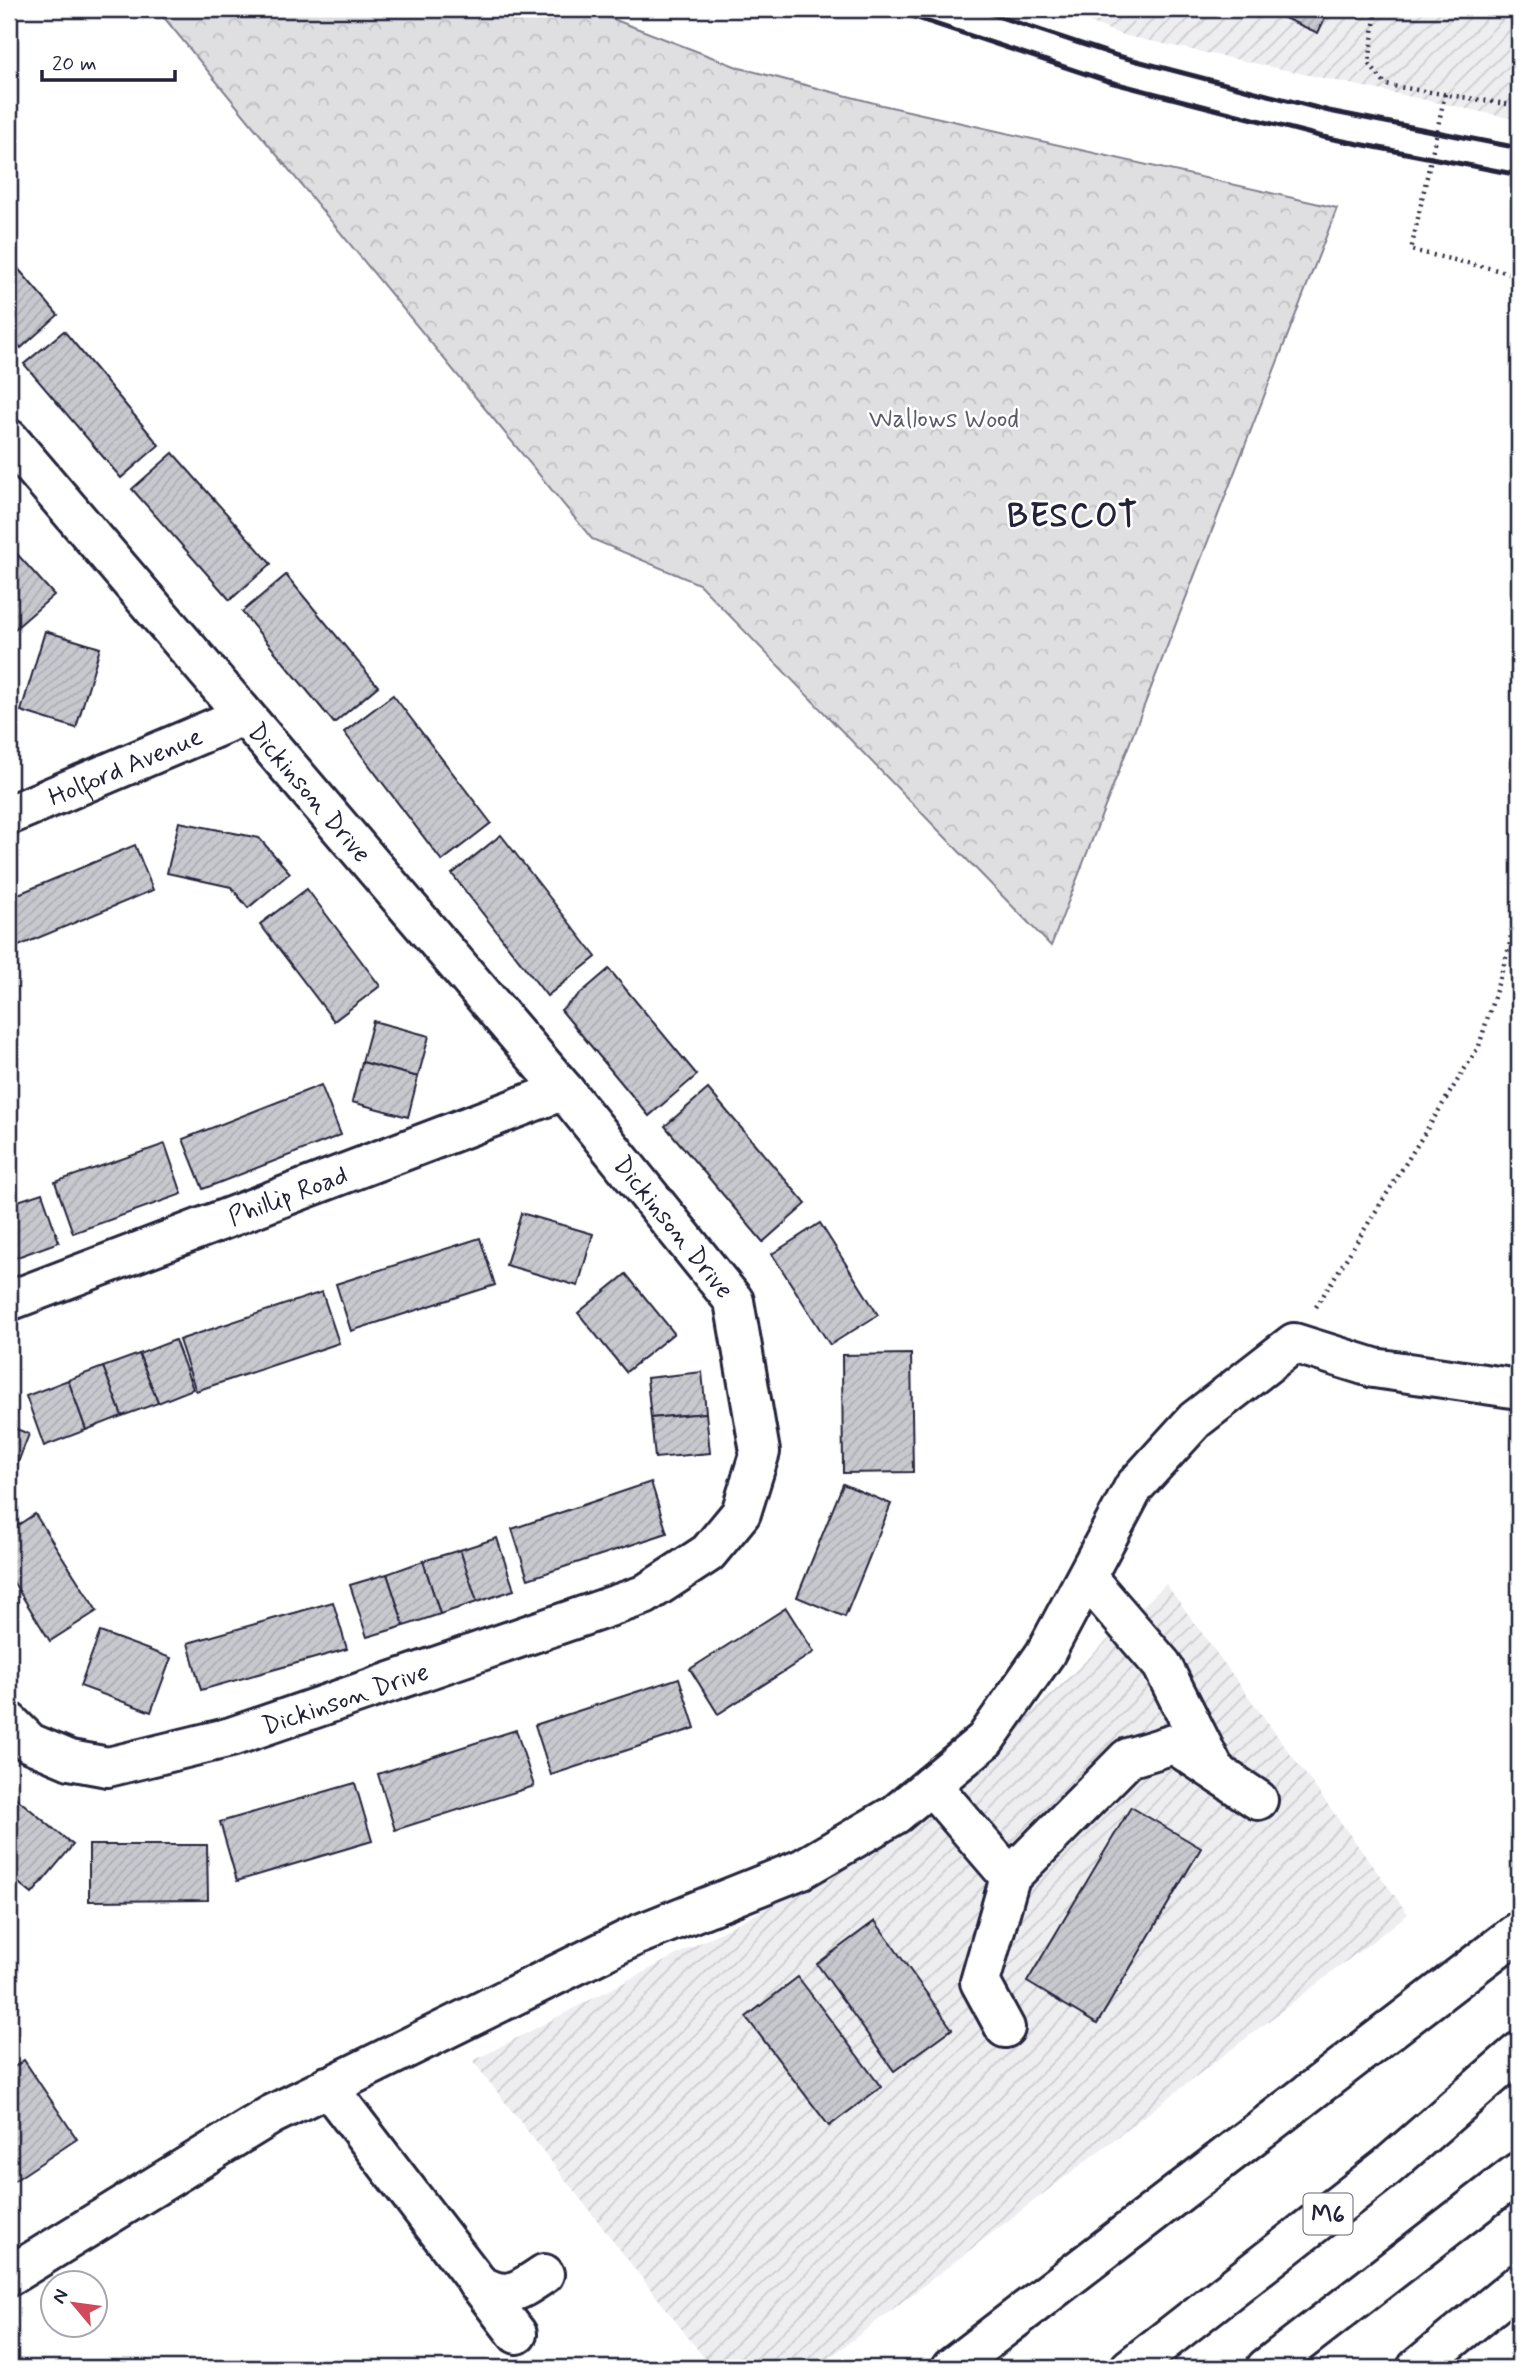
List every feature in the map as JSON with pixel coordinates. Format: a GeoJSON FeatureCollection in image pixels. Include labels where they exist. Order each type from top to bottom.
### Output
{"type":"FeatureCollection","features":[{"type":"Feature","properties":{"kind":"main road","name":"Dickinson Drive"},"geometry":{"type":"LineString","coordinates":[[9,439],[564,1090],[734,1301],[760,1452],[741,1513],[708,1553],[644,1595],[207,1743],[108,1767],[70,1760],[30,1743],[9,1722]]}},
{"type":"Feature","properties":{"kind":"main road","name":"Holford Avenue"},"geometry":{"type":"LineString","coordinates":[[9,815],[243,716]]}},
{"type":"Feature","properties":{"kind":"main road","name":"Phillip Road"},"geometry":{"type":"LineString","coordinates":[[9,1301],[564,1090]]}},
{"type":"Feature","properties":{"kind":"main road"},"geometry":{"type":"LineString","coordinates":[[9,2276],[271,2115],[637,1936],[802,1869],[896,1814],[985,1740],[1045,1654],[1134,1487],[1195,1420],[1294,1343],[1374,1368],[1519,1389]]}},
{"type":"Feature","properties":{"kind":"main road"},"geometry":{"type":"LineString","coordinates":[[1087,1578],[1162,1665],[1214,1769]]}},
{"type":"Feature","properties":{"kind":"main road"},"geometry":{"type":"LineString","coordinates":[[1004,2028],[980,1982],[1010,1877],[1128,1758],[1174,1744],[1258,1800]]}},
{"type":"Feature","properties":{"kind":"main road"},"geometry":{"type":"LineString","coordinates":[[931,1785],[1010,1877]]}},
{"type":"Feature","properties":{"kind":"main road"},"geometry":{"type":"LineString","coordinates":[[951,2368],[1519,1931]]}},
{"type":"Feature","properties":{"kind":"main road","name":"M6"},"geometry":{"type":"LineString","coordinates":[[1130,2368],[1387,2167],[1519,2052]]}},
{"type":"Feature","properties":{"kind":"main road"},"geometry":{"type":"LineString","coordinates":[[327,2087],[517,2334]]}},
{"type":"Feature","properties":{"kind":"main road"},"geometry":{"type":"LineString","coordinates":[[1266,2368],[1519,2172]]}},
{"type":"Feature","properties":{"kind":"main road"},"geometry":{"type":"LineString","coordinates":[[477,2283],[495,2293],[513,2293],[544,2274]]}},
{"type":"Feature","properties":{"kind":"main road"},"geometry":{"type":"LineString","coordinates":[[1417,2368],[1519,2284]]}},
{"type":"Feature","properties":{"kind":"path"},"geometry":{"type":"LineString","coordinates":[[1376,9],[1369,64],[1386,85],[1519,106]]}},
{"type":"Feature","properties":{"kind":"path"},"geometry":{"type":"LineString","coordinates":[[1446,94],[1411,250],[1519,275]]}},
{"type":"Feature","properties":{"kind":"path"},"geometry":{"type":"LineString","coordinates":[[1294,1343],[1479,1046],[1509,948],[1519,886]]}},
{"type":"Feature","properties":{"kind":"shaded area"},"geometry":{"type":"Polygon","coordinates":[[[1057,9],[1519,9],[1519,120],[1122,35],[1057,9]]]}},
{"type":"Feature","properties":{"kind":"shaded area"},"geometry":{"type":"Polygon","coordinates":[[[1166,1584],[1408,1914],[816,2368],[712,2368],[473,2061],[901,1838],[1166,1584]]]}},
{"type":"Feature","properties":{"kind":"green space","name":"Wallows Wood"},"geometry":{"type":"Polygon","coordinates":[[[157,9],[587,9],[740,68],[882,105],[1337,208],[1051,946],[699,584],[592,539],[157,9]]]}},
{"type":"Feature","properties":{"kind":"building"},"geometry":{"type":"Polygon","coordinates":[[[1264,9],[1329,9],[1318,33],[1264,9]]]}},
{"type":"Feature","properties":{"kind":"building"},"geometry":{"type":"Polygon","coordinates":[[[9,258],[58,315],[21,348],[9,334],[9,258]]]}},
{"type":"Feature","properties":{"kind":"building"},"geometry":{"type":"Polygon","coordinates":[[[64,331],[159,445],[121,478],[24,364],[64,331]]]}},
{"type":"Feature","properties":{"kind":"building"},"geometry":{"type":"Polygon","coordinates":[[[173,453],[271,564],[230,600],[132,489],[173,453]]]}},
{"type":"Feature","properties":{"kind":"building"},"geometry":{"type":"Polygon","coordinates":[[[9,545],[54,595],[9,634],[9,545]]]}},
{"type":"Feature","properties":{"kind":"building"},"geometry":{"type":"Polygon","coordinates":[[[286,575],[378,686],[334,723],[242,612],[286,575]]]}},
{"type":"Feature","properties":{"kind":"building"},"geometry":{"type":"Polygon","coordinates":[[[45,631],[100,648],[76,728],[21,711],[45,631]]]}},
{"type":"Feature","properties":{"kind":"building"},"geometry":{"type":"Polygon","coordinates":[[[393,695],[491,823],[442,861],[344,732],[393,695]]]}},
{"type":"Feature","properties":{"kind":"building"},"geometry":{"type":"Polygon","coordinates":[[[179,822],[259,838],[290,873],[248,908],[231,887],[167,873],[179,822]]]}},
{"type":"Feature","properties":{"kind":"building"},"geometry":{"type":"Polygon","coordinates":[[[501,835],[596,957],[547,996],[452,874],[501,835]]]}},
{"type":"Feature","properties":{"kind":"building"},"geometry":{"type":"Polygon","coordinates":[[[135,845],[153,890],[14,948],[9,934],[9,898],[135,845]]]}},
{"type":"Feature","properties":{"kind":"building"},"geometry":{"type":"Polygon","coordinates":[[[307,889],[380,986],[334,1021],[260,924],[307,889]]]}},
{"type":"Feature","properties":{"kind":"building"},"geometry":{"type":"Polygon","coordinates":[[[609,969],[697,1075],[649,1116],[561,1010],[609,969]]]}},
{"type":"Feature","properties":{"kind":"building"},"geometry":{"type":"Polygon","coordinates":[[[373,1021],[429,1036],[418,1077],[362,1062],[373,1021]]]}},
{"type":"Feature","properties":{"kind":"building"},"geometry":{"type":"Polygon","coordinates":[[[362,1062],[418,1077],[408,1117],[352,1102],[362,1062]]]}},
{"type":"Feature","properties":{"kind":"building"},"geometry":{"type":"Polygon","coordinates":[[[321,1085],[341,1135],[203,1189],[183,1139],[321,1085]]]}},
{"type":"Feature","properties":{"kind":"building"},"geometry":{"type":"Polygon","coordinates":[[[708,1089],[806,1204],[763,1242],[665,1126],[708,1089]]]}},
{"type":"Feature","properties":{"kind":"building"},"geometry":{"type":"Polygon","coordinates":[[[165,1144],[182,1194],[73,1233],[55,1182],[165,1144]]]}},
{"type":"Feature","properties":{"kind":"building"},"geometry":{"type":"Polygon","coordinates":[[[42,1193],[59,1242],[9,1260],[9,1204],[42,1193]]]}},
{"type":"Feature","properties":{"kind":"building"},"geometry":{"type":"Polygon","coordinates":[[[521,1213],[593,1234],[578,1286],[506,1265],[521,1213]]]}},
{"type":"Feature","properties":{"kind":"building"},"geometry":{"type":"Polygon","coordinates":[[[820,1223],[878,1315],[830,1345],[772,1254],[820,1223]]]}},
{"type":"Feature","properties":{"kind":"building"},"geometry":{"type":"Polygon","coordinates":[[[480,1238],[495,1285],[351,1331],[336,1284],[480,1238]]]}},
{"type":"Feature","properties":{"kind":"building"},"geometry":{"type":"Polygon","coordinates":[[[626,1274],[674,1333],[626,1372],[578,1313],[626,1274]]]}},
{"type":"Feature","properties":{"kind":"building"},"geometry":{"type":"Polygon","coordinates":[[[322,1292],[339,1343],[196,1391],[179,1340],[322,1292]]]}},
{"type":"Feature","properties":{"kind":"building"},"geometry":{"type":"Polygon","coordinates":[[[175,1340],[193,1389],[158,1403],[139,1354],[175,1340]]]}},
{"type":"Feature","properties":{"kind":"building"},"geometry":{"type":"Polygon","coordinates":[[[139,1354],[158,1403],[122,1416],[103,1367],[139,1354]]]}},
{"type":"Feature","properties":{"kind":"building"},"geometry":{"type":"Polygon","coordinates":[[[911,1354],[913,1472],[843,1473],[842,1355],[911,1354]]]}},
{"type":"Feature","properties":{"kind":"building"},"geometry":{"type":"Polygon","coordinates":[[[103,1367],[122,1416],[86,1430],[68,1380],[103,1367]]]}},
{"type":"Feature","properties":{"kind":"building"},"geometry":{"type":"Polygon","coordinates":[[[702,1372],[706,1413],[651,1418],[647,1378],[702,1372]]]}},
{"type":"Feature","properties":{"kind":"building"},"geometry":{"type":"Polygon","coordinates":[[[68,1380],[86,1430],[44,1446],[26,1396],[68,1380]]]}},
{"type":"Feature","properties":{"kind":"building"},"geometry":{"type":"Polygon","coordinates":[[[706,1413],[710,1453],[655,1458],[651,1418],[706,1413]]]}},
{"type":"Feature","properties":{"kind":"building"},"geometry":{"type":"Polygon","coordinates":[[[9,1426],[29,1434],[15,1470],[9,1468],[9,1426]]]}},
{"type":"Feature","properties":{"kind":"building"},"geometry":{"type":"Polygon","coordinates":[[[651,1482],[667,1533],[528,1579],[512,1529],[651,1482]]]}},
{"type":"Feature","properties":{"kind":"building"},"geometry":{"type":"Polygon","coordinates":[[[843,1484],[891,1504],[845,1617],[797,1597],[843,1484]]]}},
{"type":"Feature","properties":{"kind":"building"},"geometry":{"type":"Polygon","coordinates":[[[35,1514],[97,1611],[50,1641],[9,1575],[9,1531],[35,1514]]]}},
{"type":"Feature","properties":{"kind":"building"},"geometry":{"type":"Polygon","coordinates":[[[497,1538],[514,1590],[477,1602],[460,1550],[497,1538]]]}},
{"type":"Feature","properties":{"kind":"building"},"geometry":{"type":"Polygon","coordinates":[[[460,1550],[477,1602],[440,1614],[423,1561],[460,1550]]]}},
{"type":"Feature","properties":{"kind":"building"},"geometry":{"type":"Polygon","coordinates":[[[423,1561],[440,1614],[404,1626],[387,1574],[423,1561]]]}},
{"type":"Feature","properties":{"kind":"building"},"geometry":{"type":"Polygon","coordinates":[[[387,1574],[404,1626],[367,1637],[350,1585],[387,1574]]]}},
{"type":"Feature","properties":{"kind":"building"},"geometry":{"type":"Polygon","coordinates":[[[333,1602],[347,1649],[201,1690],[188,1643],[333,1602]]]}},
{"type":"Feature","properties":{"kind":"building"},"geometry":{"type":"Polygon","coordinates":[[[786,1608],[814,1652],[718,1714],[690,1669],[786,1608]]]}},
{"type":"Feature","properties":{"kind":"building"},"geometry":{"type":"Polygon","coordinates":[[[100,1632],[171,1658],[151,1712],[80,1686],[100,1632]]]}},
{"type":"Feature","properties":{"kind":"building"},"geometry":{"type":"Polygon","coordinates":[[[679,1678],[695,1728],[551,1775],[535,1725],[679,1678]]]}},
{"type":"Feature","properties":{"kind":"building"},"geometry":{"type":"Polygon","coordinates":[[[516,1730],[534,1786],[395,1830],[378,1774],[516,1730]]]}},
{"type":"Feature","properties":{"kind":"building"},"geometry":{"type":"Polygon","coordinates":[[[355,1783],[372,1841],[237,1881],[220,1822],[355,1783]]]}},
{"type":"Feature","properties":{"kind":"building"},"geometry":{"type":"Polygon","coordinates":[[[9,1792],[73,1845],[32,1894],[9,1875],[9,1792]]]}},
{"type":"Feature","properties":{"kind":"building"},"geometry":{"type":"Polygon","coordinates":[[[1131,1807],[1201,1848],[1097,2024],[1027,1982],[1131,1807]]]}},
{"type":"Feature","properties":{"kind":"building"},"geometry":{"type":"Polygon","coordinates":[[[89,1845],[207,1845],[208,1900],[89,1901],[89,1845]]]}},
{"type":"Feature","properties":{"kind":"building"},"geometry":{"type":"Polygon","coordinates":[[[875,1921],[952,2029],[894,2071],[817,1964],[875,1921]]]}},
{"type":"Feature","properties":{"kind":"building"},"geometry":{"type":"Polygon","coordinates":[[[798,1977],[881,2087],[829,2126],[746,2017],[798,1977]]]}},
{"type":"Feature","properties":{"kind":"building"},"geometry":{"type":"Polygon","coordinates":[[[24,2060],[77,2139],[14,2181],[9,2174],[9,2071],[24,2060]]]}},
{"type":"Feature","properties":{"kind":"railway"},"geometry":{"type":"LineString","coordinates":[[890,9],[1110,82],[1323,137],[1519,175]]}},
{"type":"Feature","properties":{"kind":"railway"},"geometry":{"type":"LineString","coordinates":[[976,9],[1118,56],[1329,111],[1519,148]]}},
{"type":"Feature","properties":{"kind":"district","name":"BESCOT"},"geometry":{"type":"Point","coordinates":[1073,514]}}]}
